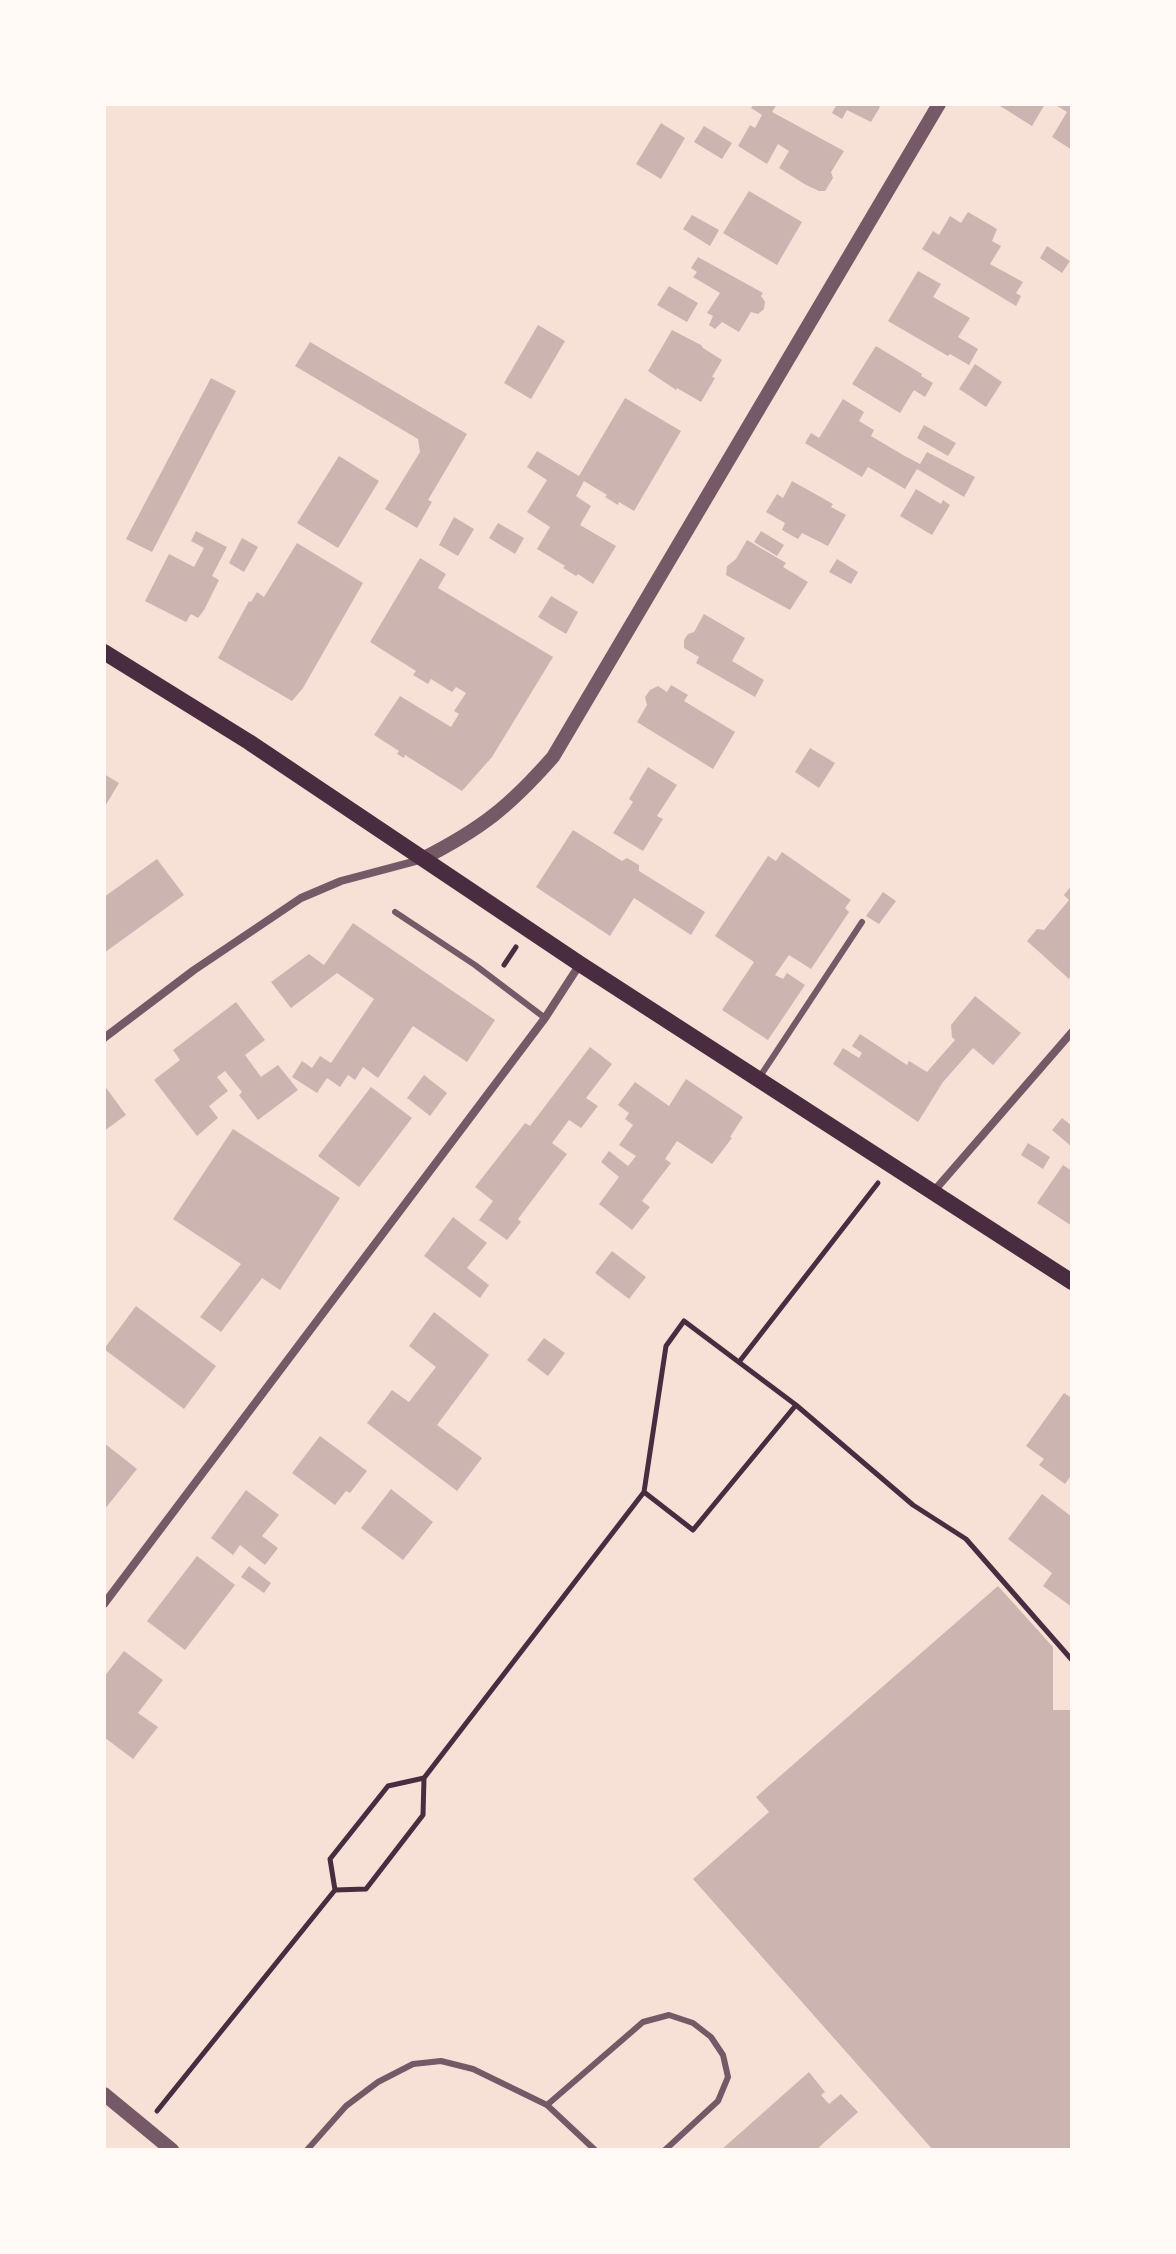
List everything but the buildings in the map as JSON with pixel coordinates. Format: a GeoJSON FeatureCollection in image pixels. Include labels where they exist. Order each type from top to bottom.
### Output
{"type":"FeatureCollection","features":[{"type":"Feature","properties":{"kind":"main road"},"geometry":{"type":"LineString","coordinates":[[104,652],[249,742],[580,964],[1072,1282]]}},
{"type":"Feature","properties":{"kind":"street"},"geometry":{"type":"LineString","coordinates":[[104,1038],[194,970],[301,898],[341,881],[422,859],[477,829],[499,813],[553,757],[939,104]]}},
{"type":"Feature","properties":{"kind":"street"},"geometry":{"type":"LineString","coordinates":[[104,1604],[545,1018],[580,964]]}},
{"type":"Feature","properties":{"kind":"street"},"geometry":{"type":"LineString","coordinates":[[934,1191],[1072,1032]]}},
{"type":"Feature","properties":{"kind":"street"},"geometry":{"type":"LineString","coordinates":[[104,2094],[172,2150]]}},
{"type":"Feature","properties":{"kind":"lane"},"geometry":{"type":"LineString","coordinates":[[395,912],[494,979],[545,1018]]}},
{"type":"Feature","properties":{"kind":"lane"},"geometry":{"type":"LineString","coordinates":[[759,1078],[862,922]]}},
{"type":"Feature","properties":{"kind":"lane"},"geometry":{"type":"LineString","coordinates":[[547,2105],[643,2022],[669,2015],[693,2023],[711,2037],[723,2055],[728,2077],[718,2101],[665,2150]]}},
{"type":"Feature","properties":{"kind":"lane"},"geometry":{"type":"LineString","coordinates":[[308,2150],[346,2106],[378,2082],[413,2064],[441,2061],[473,2069],[547,2105],[595,2150]]}},
{"type":"Feature","properties":{"kind":"path"},"geometry":{"type":"LineString","coordinates":[[494,979],[529,930]]}},
{"type":"Feature","properties":{"kind":"path"},"geometry":{"type":"LineString","coordinates":[[739,1362],[893,1164]]}},
{"type":"Feature","properties":{"kind":"path"},"geometry":{"type":"LineString","coordinates":[[335,1890],[366,1889],[423,1815],[424,1778],[644,1492],[666,1346],[684,1321],[796,1405],[913,1505],[966,1539],[1072,1660]]}},
{"type":"Feature","properties":{"kind":"path"},"geometry":{"type":"LineString","coordinates":[[644,1492],[693,1530],[796,1405]]}},
{"type":"Feature","properties":{"kind":"path"},"geometry":{"type":"LineString","coordinates":[[144,2127],[335,1890],[330,1859],[378,1798],[388,1786],[424,1778]]}}]}
